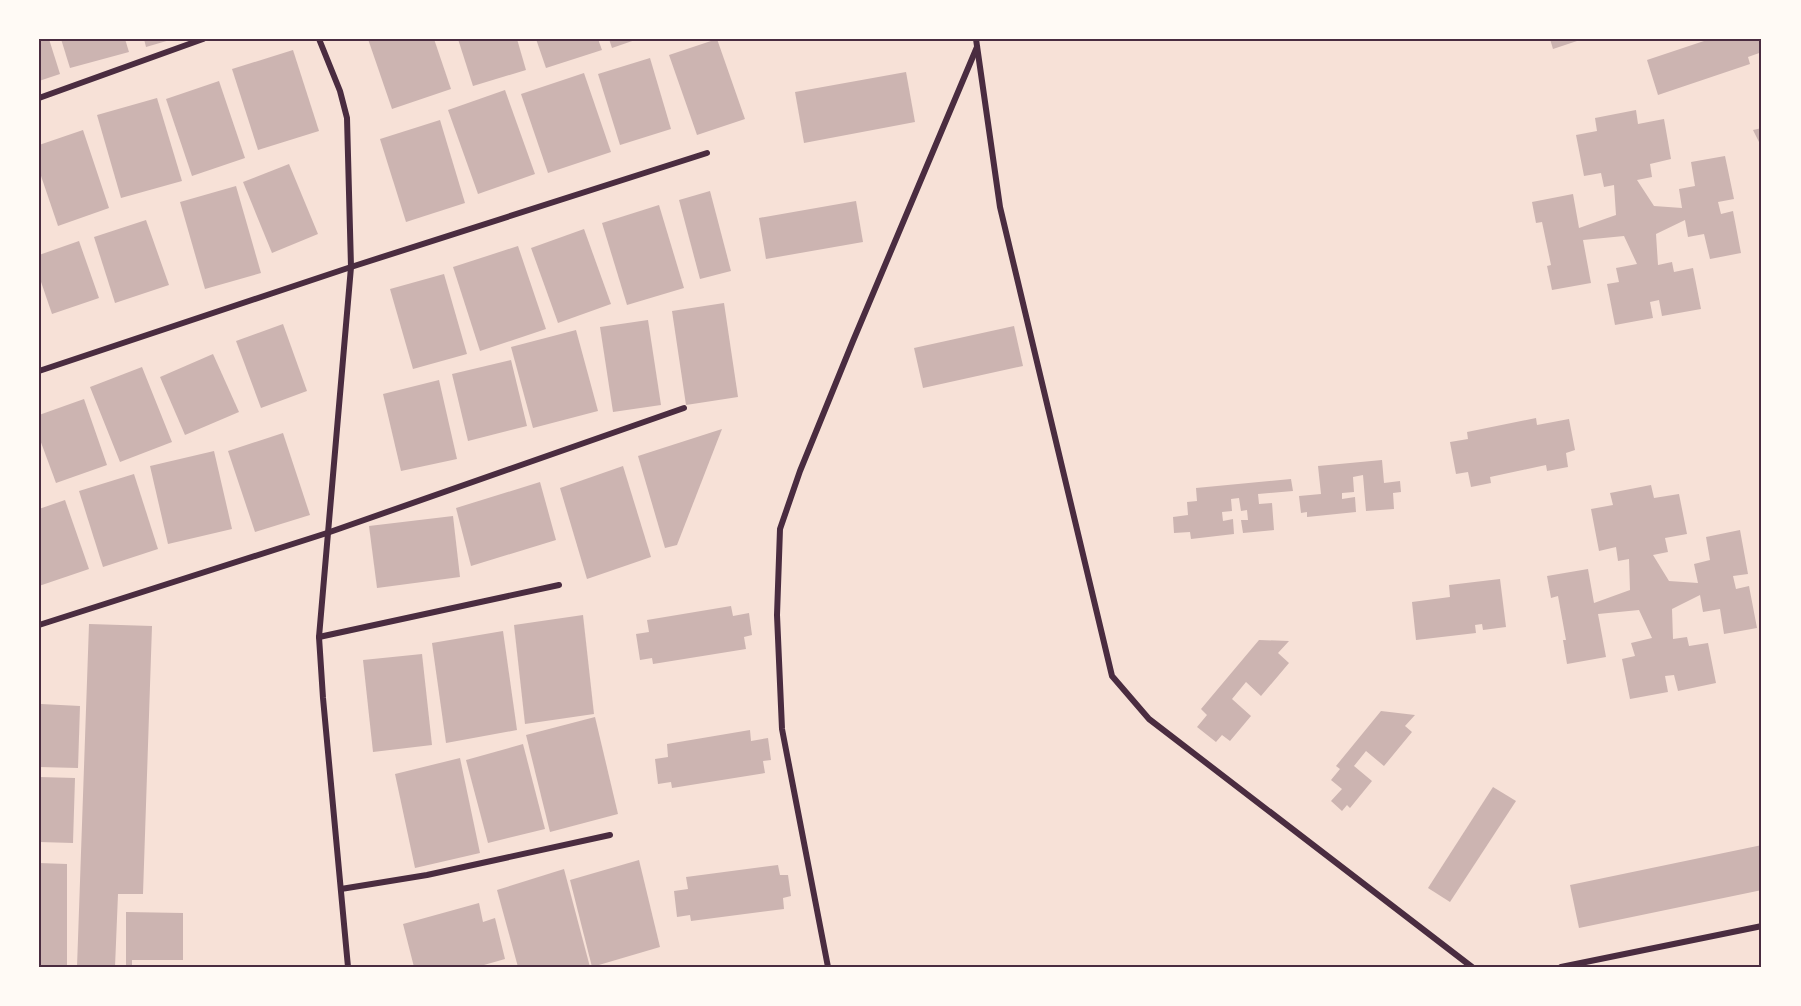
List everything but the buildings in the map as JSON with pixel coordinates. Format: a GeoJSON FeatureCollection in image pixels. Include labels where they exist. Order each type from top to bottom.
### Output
{"type":"FeatureCollection","features":[{"type":"Feature","properties":{"kind":"street"},"geometry":{"type":"LineString","coordinates":[[39,98],[203,39]]}},
{"type":"Feature","properties":{"kind":"street"},"geometry":{"type":"LineString","coordinates":[[319,39],[340,91],[347,118],[351,267],[319,637],[322,698],[348,967]]}},
{"type":"Feature","properties":{"kind":"street"},"geometry":{"type":"LineString","coordinates":[[976,39],[1000,207],[1112,676],[1149,719],[1472,967]]}},
{"type":"Feature","properties":{"kind":"street"},"geometry":{"type":"LineString","coordinates":[[828,967],[782,729],[777,615],[780,529],[800,471],[853,341],[977,47]]}},
{"type":"Feature","properties":{"kind":"street"},"geometry":{"type":"LineString","coordinates":[[39,371],[351,267],[707,153]]}},
{"type":"Feature","properties":{"kind":"street"},"geometry":{"type":"LineString","coordinates":[[39,625],[327,533],[684,408]]}},
{"type":"Feature","properties":{"kind":"street"},"geometry":{"type":"LineString","coordinates":[[319,637],[559,585]]}},
{"type":"Feature","properties":{"kind":"street"},"geometry":{"type":"LineString","coordinates":[[341,889],[427,875],[610,835]]}},
{"type":"Feature","properties":{"kind":"street"},"geometry":{"type":"LineString","coordinates":[[1561,967],[1762,926]]}}]}
